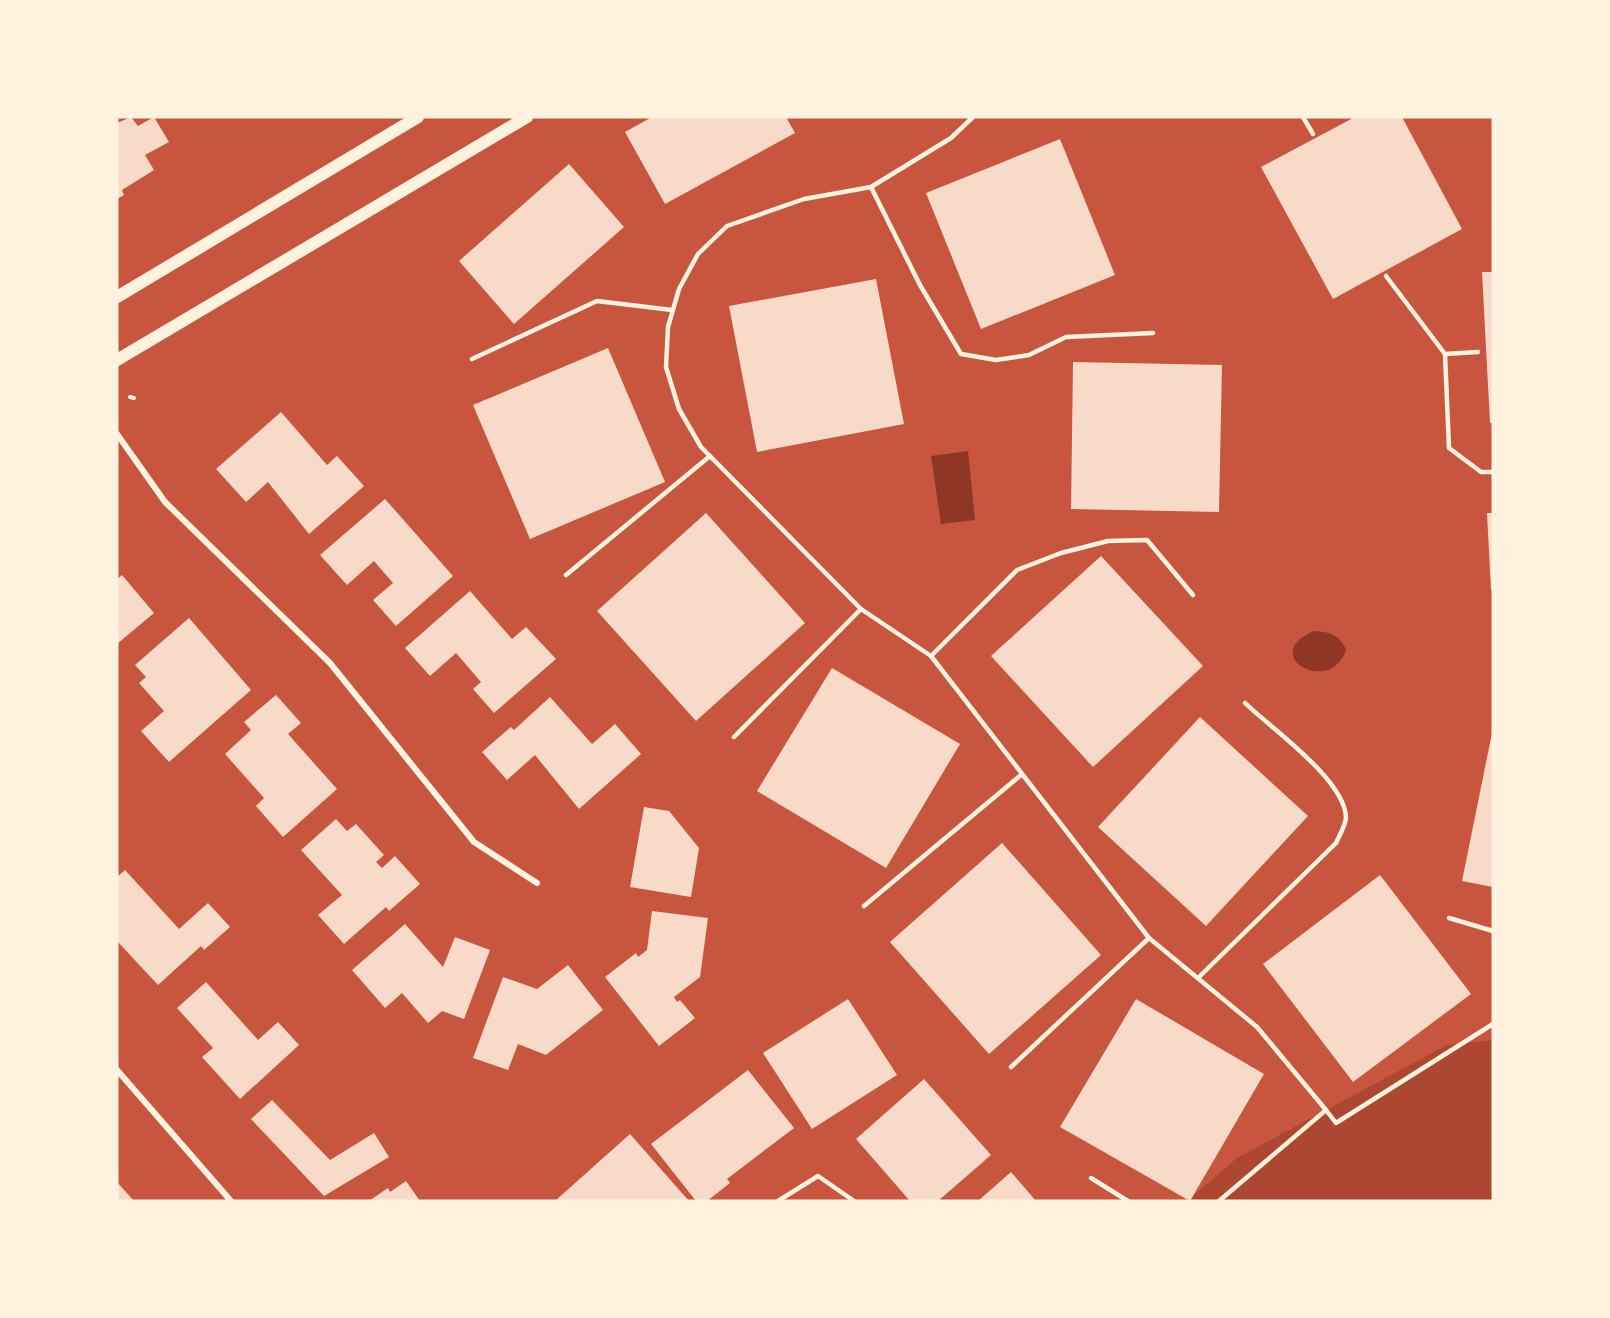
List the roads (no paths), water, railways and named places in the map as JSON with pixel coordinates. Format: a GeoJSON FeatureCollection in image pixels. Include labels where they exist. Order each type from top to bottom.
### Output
{"type":"FeatureCollection","features":[{"type":"Feature","properties":{"kind":"main road"},"geometry":{"type":"LineString","coordinates":[[117,297],[418,117]]}},
{"type":"Feature","properties":{"kind":"main road"},"geometry":{"type":"LineString","coordinates":[[117,360],[527,117]]}},
{"type":"Feature","properties":{"kind":"street"},"geometry":{"type":"LineString","coordinates":[[117,434],[165,502],[330,663],[474,842],[537,883]]}},
{"type":"Feature","properties":{"kind":"street"},"geometry":{"type":"LineString","coordinates":[[117,1070],[231,1201]]}},
{"type":"Feature","properties":{"kind":"lane"},"geometry":{"type":"LineString","coordinates":[[974,117],[951,138],[871,187],[804,199],[727,226],[698,254],[679,289],[668,327],[666,367],[679,410],[701,447],[861,609],[931,656],[1149,938],[1257,1027],[1336,1122],[1493,1024]]}},
{"type":"Feature","properties":{"kind":"lane"},"geometry":{"type":"LineString","coordinates":[[1302,117],[1313,134]]}},
{"type":"Feature","properties":{"kind":"lane"},"geometry":{"type":"LineString","coordinates":[[871,187],[925,295],[961,354],[996,360],[1029,355],[1066,337],[1153,333]]}},
{"type":"Feature","properties":{"kind":"lane"},"geometry":{"type":"LineString","coordinates":[[1386,276],[1445,354],[1449,448],[1481,472],[1493,472]]}},
{"type":"Feature","properties":{"kind":"lane"},"geometry":{"type":"LineString","coordinates":[[471,359],[597,301],[672,310]]}},
{"type":"Feature","properties":{"kind":"lane"},"geometry":{"type":"LineString","coordinates":[[1445,354],[1478,352]]}},
{"type":"Feature","properties":{"kind":"lane"},"geometry":{"type":"LineString","coordinates":[[566,574],[710,456]]}},
{"type":"Feature","properties":{"kind":"lane"},"geometry":{"type":"LineString","coordinates":[[931,656],[1017,570],[1061,552],[1108,541],[1147,540],[1193,595]]}},
{"type":"Feature","properties":{"kind":"lane"},"geometry":{"type":"LineString","coordinates":[[734,737],[861,609]]}},
{"type":"Feature","properties":{"kind":"lane"},"geometry":{"type":"LineString","coordinates":[[1198,978],[1336,843],[1346,820],[1343,802],[1324,775],[1245,703]]}},
{"type":"Feature","properties":{"kind":"lane"},"geometry":{"type":"LineString","coordinates":[[864,906],[1021,775]]}},
{"type":"Feature","properties":{"kind":"lane"},"geometry":{"type":"LineString","coordinates":[[1449,918],[1493,931]]}},
{"type":"Feature","properties":{"kind":"lane"},"geometry":{"type":"LineString","coordinates":[[1011,1067],[1149,938]]}},
{"type":"Feature","properties":{"kind":"lane"},"geometry":{"type":"LineString","coordinates":[[1219,1201],[1326,1110]]}},
{"type":"Feature","properties":{"kind":"lane"},"geometry":{"type":"LineString","coordinates":[[778,1201],[818,1176],[854,1201]]}},
{"type":"Feature","properties":{"kind":"lane"},"geometry":{"type":"LineString","coordinates":[[1090,1178],[1128,1201]]}}]}
